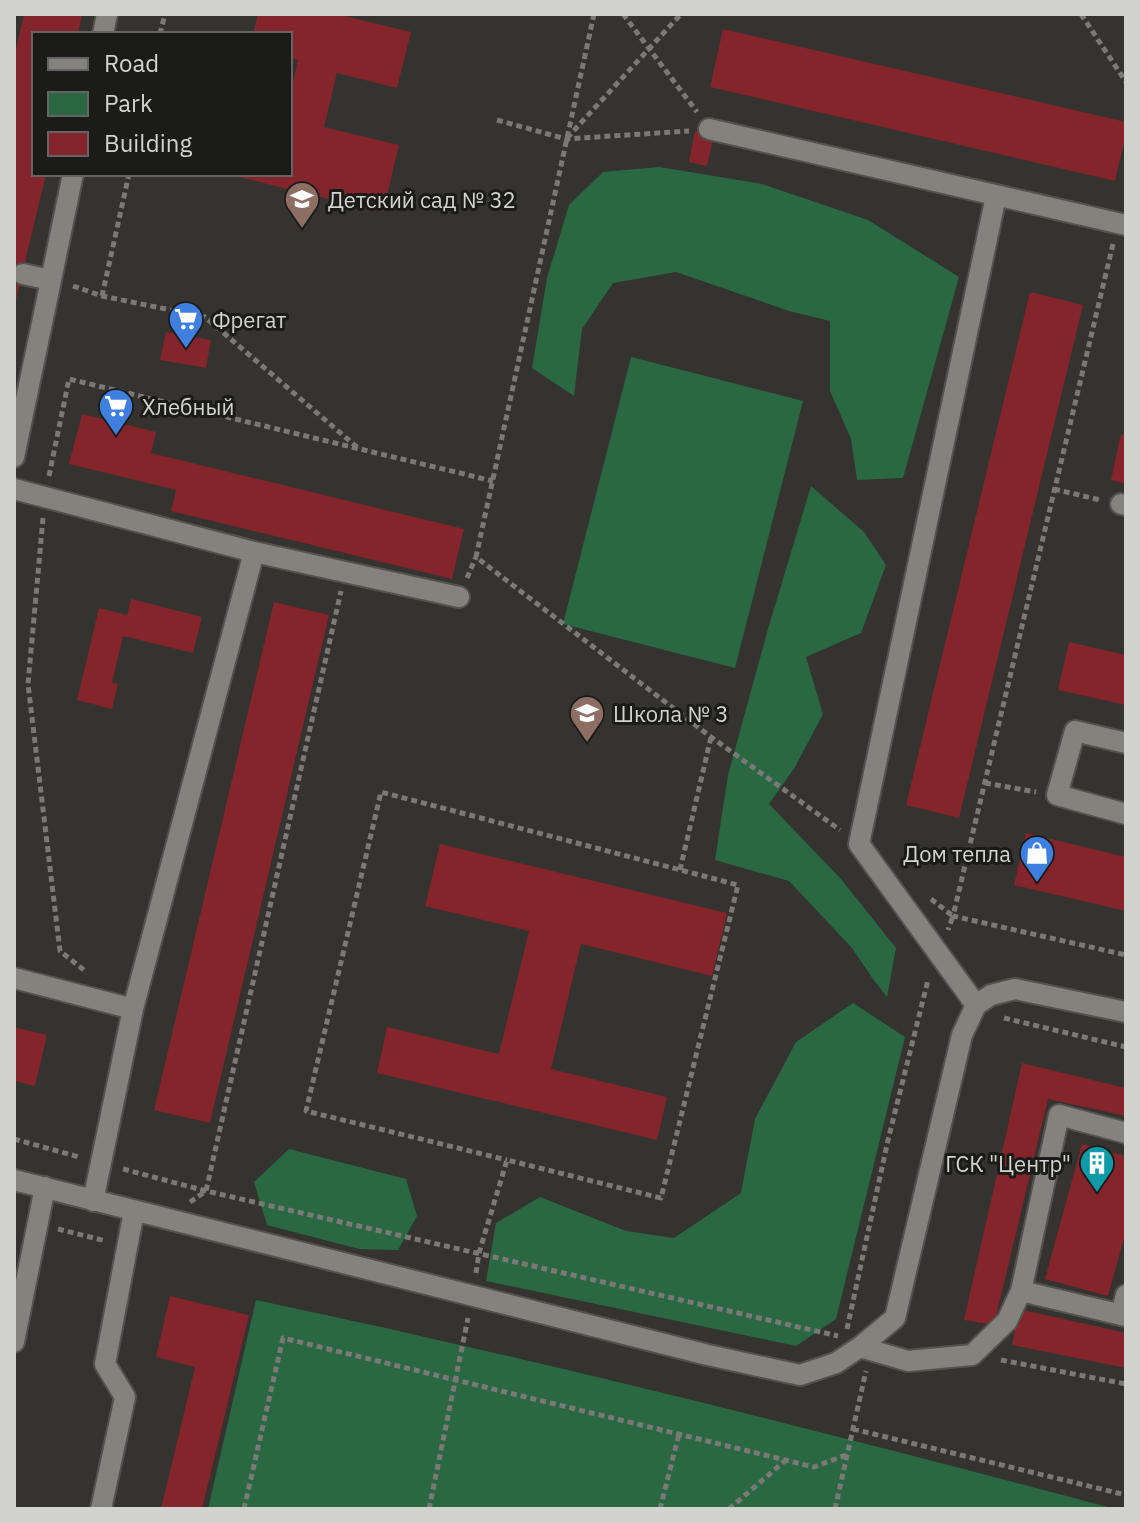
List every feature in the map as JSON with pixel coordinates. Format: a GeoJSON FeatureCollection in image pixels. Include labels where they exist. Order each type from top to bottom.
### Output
{"type":"FeatureCollection","features":[{"type":"Feature","properties":{"kind":"street"},"geometry":{"type":"LineString","coordinates":[[709,129],[1122,224]]}},
{"type":"Feature","properties":{"kind":"street"},"geometry":{"type":"LineString","coordinates":[[14,457],[73,176]]}},
{"type":"Feature","properties":{"kind":"street"},"geometry":{"type":"LineString","coordinates":[[976,1005],[859,844],[996,196]]}},
{"type":"Feature","properties":{"kind":"street"},"geometry":{"type":"LineString","coordinates":[[23,274],[51,280]]}},
{"type":"Feature","properties":{"kind":"street"},"geometry":{"type":"LineString","coordinates":[[14,489],[254,552],[459,597]]}},
{"type":"Feature","properties":{"kind":"street"},"geometry":{"type":"LineString","coordinates":[[93,1201],[133,1009],[254,552]]}},
{"type":"Feature","properties":{"kind":"street"},"geometry":{"type":"LineString","coordinates":[[1126,743],[1075,731],[1057,795],[1126,814]]}},
{"type":"Feature","properties":{"kind":"street"},"geometry":{"type":"LineString","coordinates":[[14,978],[133,1009]]}},
{"type":"Feature","properties":{"kind":"street"},"geometry":{"type":"LineString","coordinates":[[14,1180],[708,1355],[800,1375],[836,1363],[895,1318],[962,1035],[976,1005],[991,995],[1015,989],[1126,1012]]}},
{"type":"Feature","properties":{"kind":"street"},"geometry":{"type":"LineString","coordinates":[[860,1347],[908,1361],[972,1355],[1007,1321],[1021,1291],[1059,1115],[1126,1133]]}},
{"type":"Feature","properties":{"kind":"street"},"geometry":{"type":"LineString","coordinates":[[14,1342],[45,1187]]}},
{"type":"Feature","properties":{"kind":"street"},"geometry":{"type":"LineString","coordinates":[[101,1509],[125,1397],[105,1364],[134,1211]]}},
{"type":"Feature","properties":{"kind":"street"},"geometry":{"type":"LineString","coordinates":[[1021,1291],[1124,1308]]}},
{"type":"Feature","properties":{"kind":"path"},"geometry":{"type":"LineString","coordinates":[[594,14],[476,557],[711,737],[859,844]]}},
{"type":"Feature","properties":{"kind":"path"},"geometry":{"type":"LineString","coordinates":[[623,14],[709,129]]}},
{"type":"Feature","properties":{"kind":"path"},"geometry":{"type":"LineString","coordinates":[[566,139],[681,14]]}},
{"type":"Feature","properties":{"kind":"path"},"geometry":{"type":"LineString","coordinates":[[1081,14],[1126,82]]}},
{"type":"Feature","properties":{"kind":"path"},"geometry":{"type":"LineString","coordinates":[[497,120],[566,139],[709,129]]}},
{"type":"Feature","properties":{"kind":"path"},"geometry":{"type":"LineString","coordinates":[[102,296],[129,176]]}},
{"type":"Feature","properties":{"kind":"path"},"geometry":{"type":"LineString","coordinates":[[14,1139],[206,1191],[845,1337],[927,981],[940,956],[953,916],[1054,489],[1122,224]]}},
{"type":"Feature","properties":{"kind":"path"},"geometry":{"type":"LineString","coordinates":[[51,280],[102,296],[205,317],[359,449]]}},
{"type":"Feature","properties":{"kind":"path"},"geometry":{"type":"LineString","coordinates":[[84,970],[60,951],[28,684],[44,498],[69,379],[493,481]]}},
{"type":"Feature","properties":{"kind":"path"},"geometry":{"type":"LineString","coordinates":[[1054,489],[1124,505]]}},
{"type":"Feature","properties":{"kind":"path"},"geometry":{"type":"LineString","coordinates":[[165,1219],[206,1191],[345,572]]}},
{"type":"Feature","properties":{"kind":"path"},"geometry":{"type":"LineString","coordinates":[[680,870],[711,737]]}},
{"type":"Feature","properties":{"kind":"path"},"geometry":{"type":"LineString","coordinates":[[985,783],[1057,795]]}},
{"type":"Feature","properties":{"kind":"path"},"geometry":{"type":"LineString","coordinates":[[381,792],[738,885],[661,1198],[507,1160],[306,1111],[381,792]]}},
{"type":"Feature","properties":{"kind":"path"},"geometry":{"type":"LineString","coordinates":[[929,898],[953,916],[1126,955]]}},
{"type":"Feature","properties":{"kind":"path"},"geometry":{"type":"LineString","coordinates":[[927,981],[939,987]]}},
{"type":"Feature","properties":{"kind":"path"},"geometry":{"type":"LineString","coordinates":[[976,1005],[995,1016],[1126,1047]]}},
{"type":"Feature","properties":{"kind":"path"},"geometry":{"type":"LineString","coordinates":[[429,1509],[479,1253],[507,1160]]}},
{"type":"Feature","properties":{"kind":"path"},"geometry":{"type":"LineString","coordinates":[[37,1224],[128,1246]]}},
{"type":"Feature","properties":{"kind":"path"},"geometry":{"type":"LineString","coordinates":[[244,1509],[283,1338],[814,1467],[847,1455]]}},
{"type":"Feature","properties":{"kind":"path"},"geometry":{"type":"LineString","coordinates":[[835,1509],[866,1367],[860,1347]]}},
{"type":"Feature","properties":{"kind":"path"},"geometry":{"type":"LineString","coordinates":[[972,1355],[1126,1384]]}},
{"type":"Feature","properties":{"kind":"path"},"geometry":{"type":"LineString","coordinates":[[853,1429],[1126,1495]]}},
{"type":"Feature","properties":{"kind":"path"},"geometry":{"type":"LineString","coordinates":[[660,1509],[679,1434]]}},
{"type":"Feature","properties":{"kind":"path"},"geometry":{"type":"LineString","coordinates":[[729,1509],[786,1460]]}},
{"type":"Feature","properties":{"kind":"green space"},"geometry":{"type":"Polygon","coordinates":[[[659,167],[762,184],[868,220],[959,277],[903,478],[857,480],[851,439],[830,391],[830,321],[789,311],[676,272],[613,283],[582,329],[574,396],[532,368],[547,278],[569,205],[603,172],[659,167]]]}},
{"type":"Feature","properties":{"kind":"green space"},"geometry":{"type":"Polygon","coordinates":[[[631,357],[803,401],[735,668],[563,624],[631,357]]]}},
{"type":"Feature","properties":{"kind":"green space"},"geometry":{"type":"Polygon","coordinates":[[[811,486],[864,532],[886,565],[861,633],[806,657],[823,714],[795,767],[769,804],[841,879],[896,948],[887,997],[852,948],[789,881],[715,860],[728,775],[811,486]]]}},
{"type":"Feature","properties":{"kind":"green space"},"geometry":{"type":"Polygon","coordinates":[[[853,1003],[905,1037],[836,1319],[796,1346],[486,1281],[496,1223],[540,1197],[626,1231],[674,1238],[741,1193],[755,1119],[796,1042],[853,1003]]]}},
{"type":"Feature","properties":{"kind":"green space"},"geometry":{"type":"Polygon","coordinates":[[[289,1149],[406,1179],[417,1216],[398,1250],[359,1249],[267,1225],[254,1182],[289,1149]]]}},
{"type":"Feature","properties":{"kind":"green space"},"geometry":{"type":"Polygon","coordinates":[[[256,1300],[687,1399],[1115,1509],[208,1509],[256,1300]]]}},
{"type":"Feature","properties":{"kind":"building"},"geometry":{"type":"Polygon","coordinates":[[[24,14],[82,14],[78,32],[32,32],[32,176],[46,176],[15,304],[14,59],[24,14]]]}},
{"type":"Feature","properties":{"kind":"building"},"geometry":{"type":"Polygon","coordinates":[[[258,14],[337,14],[411,32],[397,88],[337,73],[324,127],[399,145],[383,212],[234,176],[292,176],[292,86],[298,60],[292,58],[292,32],[254,32],[258,14]]]}},
{"type":"Feature","properties":{"kind":"building"},"geometry":{"type":"Polygon","coordinates":[[[723,29],[1126,122],[1115,181],[710,87],[723,29]]]}},
{"type":"Feature","properties":{"kind":"building"},"geometry":{"type":"Polygon","coordinates":[[[695,131],[714,135],[707,166],[689,162],[695,131]]]}},
{"type":"Feature","properties":{"kind":"building"},"geometry":{"type":"Polygon","coordinates":[[[1030,292],[1083,305],[959,818],[906,805],[1030,292]]]}},
{"type":"Feature","properties":{"kind":"building"},"geometry":{"type":"Polygon","coordinates":[[[166,332],[211,340],[206,368],[160,360],[166,332]]]}},
{"type":"Feature","properties":{"kind":"building"},"geometry":{"type":"Polygon","coordinates":[[[82,414],[156,432],[151,453],[464,529],[452,579],[171,511],[176,490],[69,464],[82,414]]]}},
{"type":"Feature","properties":{"kind":"building"},"geometry":{"type":"Polygon","coordinates":[[[1121,434],[1126,436],[1126,484],[1111,480],[1121,434]]]}},
{"type":"Feature","properties":{"kind":"building"},"geometry":{"type":"Polygon","coordinates":[[[131,599],[202,617],[193,653],[123,636],[112,683],[118,684],[112,709],[77,700],[99,608],[127,615],[131,599]]]}},
{"type":"Feature","properties":{"kind":"building"},"geometry":{"type":"Polygon","coordinates":[[[274,602],[329,615],[210,1123],[154,1110],[274,602]]]}},
{"type":"Feature","properties":{"kind":"building"},"geometry":{"type":"Polygon","coordinates":[[[1069,642],[1126,655],[1126,705],[1058,690],[1069,642]]]}},
{"type":"Feature","properties":{"kind":"building"},"geometry":{"type":"Polygon","coordinates":[[[1026,833],[1126,857],[1126,911],[1014,885],[1026,833]]]}},
{"type":"Feature","properties":{"kind":"building"},"geometry":{"type":"Polygon","coordinates":[[[440,844],[727,913],[712,976],[581,944],[551,1069],[667,1097],[657,1140],[377,1073],[387,1027],[499,1054],[529,931],[425,906],[440,844]]]}},
{"type":"Feature","properties":{"kind":"building"},"geometry":{"type":"Polygon","coordinates":[[[14,1027],[47,1035],[35,1086],[14,1081],[14,1027]]]}},
{"type":"Feature","properties":{"kind":"building"},"geometry":{"type":"Polygon","coordinates":[[[1022,1063],[1126,1088],[1126,1116],[1048,1099],[994,1325],[964,1320],[1022,1063]]]}},
{"type":"Feature","properties":{"kind":"building","name":"ГСК \"Центр\""},"geometry":{"type":"Polygon","coordinates":[[[1082,1144],[1126,1156],[1126,1231],[1108,1296],[1045,1279],[1082,1144]]]}},
{"type":"Feature","properties":{"kind":"building"},"geometry":{"type":"Polygon","coordinates":[[[170,1296],[249,1315],[202,1509],[161,1509],[195,1367],[156,1357],[170,1296]]]}},
{"type":"Feature","properties":{"kind":"building"},"geometry":{"type":"Polygon","coordinates":[[[1019,1309],[1126,1333],[1126,1368],[1012,1345],[1019,1309]]]}},
{"type":"Feature","properties":{"kind":"place","name":"Детский сад № 32"},"geometry":{"type":"Point","coordinates":[302,230]}},
{"type":"Feature","properties":{"kind":"place","name":"Фрегат"},"geometry":{"type":"Point","coordinates":[186,350]}},
{"type":"Feature","properties":{"kind":"place","name":"Хлебный"},"geometry":{"type":"Point","coordinates":[116,437]}},
{"type":"Feature","properties":{"kind":"place","name":"Школа № 3"},"geometry":{"type":"Point","coordinates":[587,744]}},
{"type":"Feature","properties":{"kind":"place","name":"Дом тепла"},"geometry":{"type":"Point","coordinates":[1037,884]}},
{"type":"Feature","properties":{"kind":"place","name":"ГСК \"Центр\""},"geometry":{"type":"Point","coordinates":[1097,1194]}}]}
